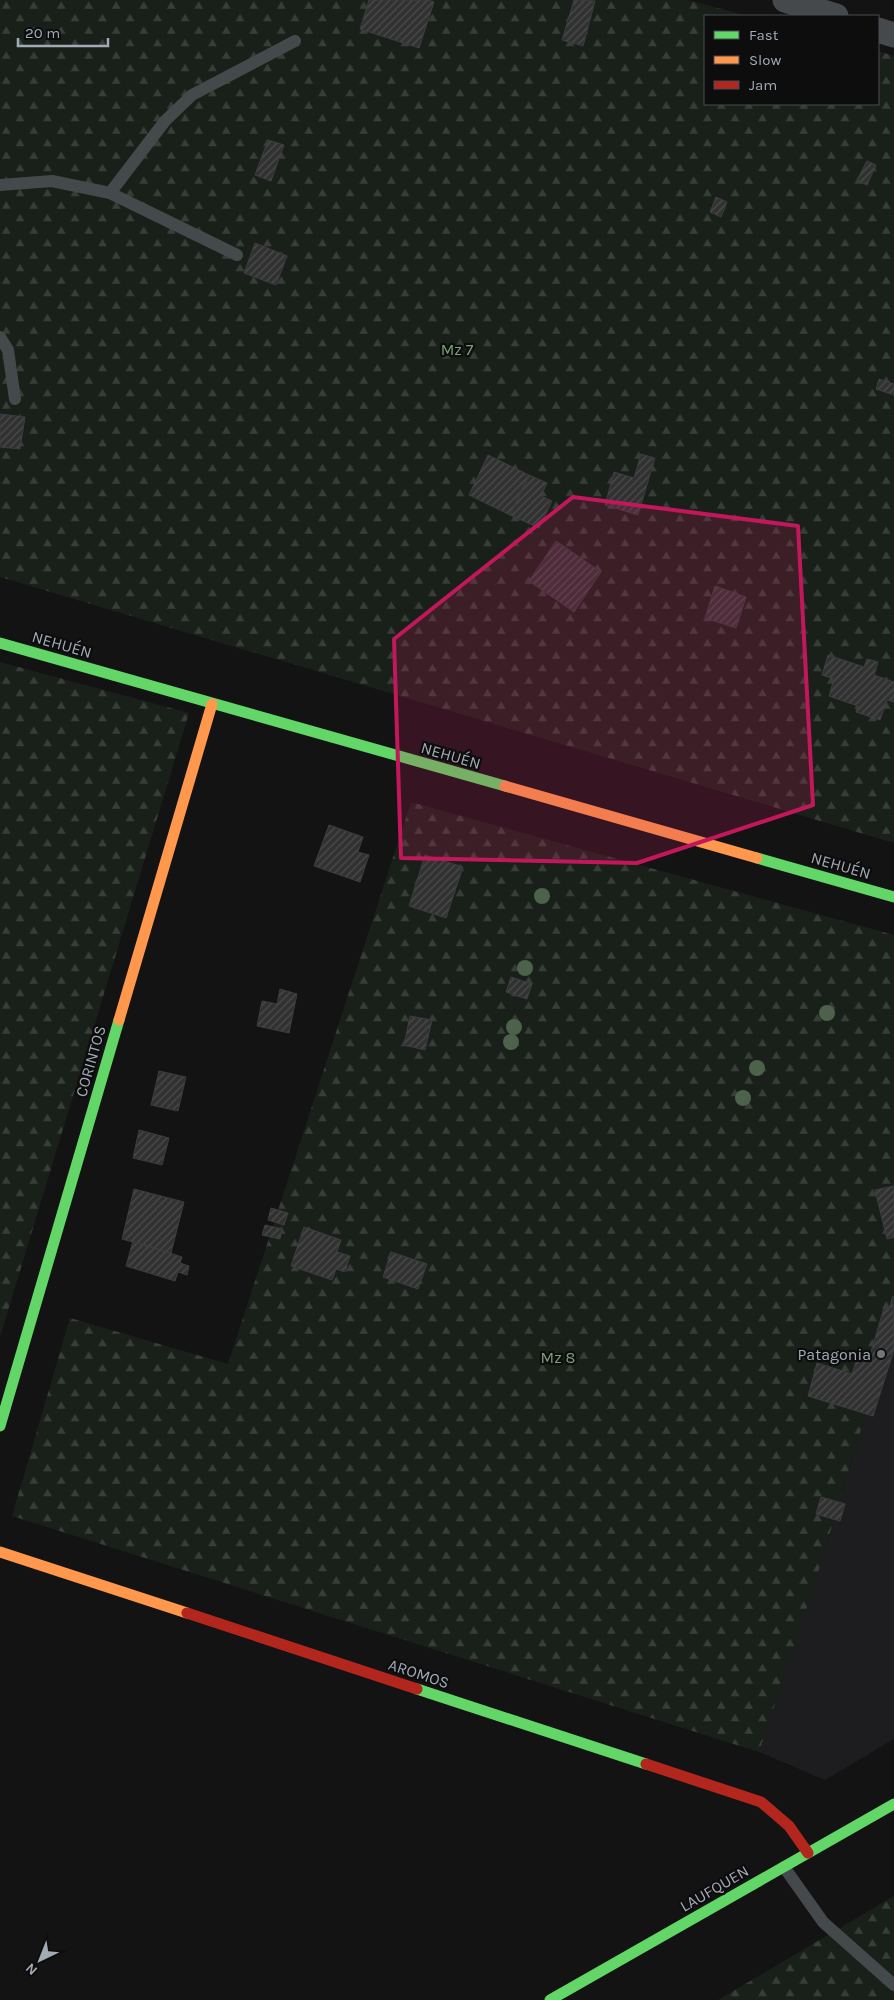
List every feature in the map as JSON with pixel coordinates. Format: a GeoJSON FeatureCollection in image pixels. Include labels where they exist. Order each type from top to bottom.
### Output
{"type":"FeatureCollection","features":[{"type":"Feature","properties":{"kind":"street"},"geometry":{"type":"LineString","coordinates":[[785,0],[833,15]]}},
{"type":"Feature","properties":{"kind":"street"},"geometry":{"type":"LineString","coordinates":[[879,30],[894,35]]}},
{"type":"Feature","properties":{"kind":"street","name":"NEHUÉN"},"geometry":{"type":"LineString","coordinates":[[0,643],[894,897]]}},
{"type":"Feature","properties":{"kind":"street","name":"CORINTOS"},"geometry":{"type":"LineString","coordinates":[[0,1426],[212,704]]}},
{"type":"Feature","properties":{"kind":"street","name":"AROMOS"},"geometry":{"type":"LineString","coordinates":[[0,1552],[761,1802],[789,1826],[808,1853]]}},
{"type":"Feature","properties":{"kind":"street","name":"LAUFQUEN"},"geometry":{"type":"LineString","coordinates":[[550,2000],[894,1804]]}},
{"type":"Feature","properties":{"kind":"lane"},"geometry":{"type":"LineString","coordinates":[[110,193],[166,121],[192,96],[295,41]]}},
{"type":"Feature","properties":{"kind":"lane"},"geometry":{"type":"LineString","coordinates":[[0,185],[52,181],[110,193],[237,256]]}},
{"type":"Feature","properties":{"kind":"lane"},"geometry":{"type":"LineString","coordinates":[[0,337],[8,350],[15,399]]}},
{"type":"Feature","properties":{"kind":"lane"},"geometry":{"type":"LineString","coordinates":[[784,1867],[823,1922],[894,1985]]}},
{"type":"Feature","properties":{"kind":"highlighted area"},"geometry":{"type":"Polygon","coordinates":[[[573,497],[798,526],[813,805],[637,863],[401,858],[394,639],[573,497]]]}},
{"type":"Feature","properties":{"kind":"shaded area"},"geometry":{"type":"Polygon","coordinates":[[[894,1320],[894,1739],[825,1780],[759,1752],[814,1586],[894,1320]]]}},
{"type":"Feature","properties":{"kind":"green space","name":"Mz 7"},"geometry":{"type":"Polygon","coordinates":[[[0,0],[688,0],[744,15],[704,15],[704,105],[879,105],[879,51],[894,56],[894,843],[0,577],[0,0]]]}},
{"type":"Feature","properties":{"kind":"green space"},"geometry":{"type":"Polygon","coordinates":[[[0,662],[189,713],[0,1337],[0,662]]]}},
{"type":"Feature","properties":{"kind":"green space","name":"Mz 8"},"geometry":{"type":"Polygon","coordinates":[[[411,802],[894,935],[894,1320],[814,1586],[759,1752],[12,1516],[70,1318],[228,1364],[411,802]]]}},
{"type":"Feature","properties":{"kind":"green space"},"geometry":{"type":"Polygon","coordinates":[[[894,1896],[894,2000],[718,2000],[894,1896]]]}},
{"type":"Feature","properties":{"kind":"building"},"geometry":{"type":"Polygon","coordinates":[[[369,0],[428,0],[434,2],[419,48],[360,29],[369,0]]]}},
{"type":"Feature","properties":{"kind":"building"},"geometry":{"type":"Polygon","coordinates":[[[574,0],[595,1],[583,46],[562,40],[574,0]]]}},
{"type":"Feature","properties":{"kind":"building"},"geometry":{"type":"Polygon","coordinates":[[[268,140],[284,145],[271,181],[255,175],[268,140]]]}},
{"type":"Feature","properties":{"kind":"building"},"geometry":{"type":"Polygon","coordinates":[[[867,161],[876,165],[867,185],[857,180],[867,161]]]}},
{"type":"Feature","properties":{"kind":"building"},"geometry":{"type":"Polygon","coordinates":[[[716,197],[727,202],[721,217],[710,212],[716,197]]]}},
{"type":"Feature","properties":{"kind":"building"},"geometry":{"type":"Polygon","coordinates":[[[255,243],[287,256],[276,285],[244,273],[255,243]]]}},
{"type":"Feature","properties":{"kind":"building"},"geometry":{"type":"Polygon","coordinates":[[[879,379],[894,384],[894,395],[876,389],[879,379]]]}},
{"type":"Feature","properties":{"kind":"building"},"geometry":{"type":"Polygon","coordinates":[[[0,414],[25,417],[20,449],[0,447],[0,414]]]}},
{"type":"Feature","properties":{"kind":"building"},"geometry":{"type":"Polygon","coordinates":[[[641,454],[655,458],[638,515],[605,505],[614,472],[634,478],[641,454]]]}},
{"type":"Feature","properties":{"kind":"building"},"geometry":{"type":"Polygon","coordinates":[[[488,455],[529,475],[510,515],[469,495],[488,455]]]}},
{"type":"Feature","properties":{"kind":"building"},"geometry":{"type":"Polygon","coordinates":[[[529,475],[547,483],[541,496],[552,501],[539,528],[510,515],[529,475]]]}},
{"type":"Feature","properties":{"kind":"building"},"geometry":{"type":"Polygon","coordinates":[[[556,541],[601,572],[574,612],[529,581],[556,541]]]}},
{"type":"Feature","properties":{"kind":"building"},"geometry":{"type":"Polygon","coordinates":[[[715,586],[746,597],[736,628],[705,618],[715,586]]]}},
{"type":"Feature","properties":{"kind":"building"},"geometry":{"type":"Polygon","coordinates":[[[828,655],[864,667],[867,659],[878,662],[874,675],[894,682],[894,702],[887,700],[880,720],[856,712],[858,706],[829,696],[834,679],[822,675],[828,655]]]}},
{"type":"Feature","properties":{"kind":"building"},"geometry":{"type":"Polygon","coordinates":[[[329,825],[363,837],[358,852],[369,855],[360,882],[314,866],[329,825]]]}},
{"type":"Feature","properties":{"kind":"building"},"geometry":{"type":"Polygon","coordinates":[[[425,855],[463,867],[446,918],[409,906],[425,855]]]}},
{"type":"Feature","properties":{"kind":"building"},"geometry":{"type":"Polygon","coordinates":[[[511,977],[532,984],[527,999],[506,992],[511,977]]]}},
{"type":"Feature","properties":{"kind":"building"},"geometry":{"type":"Polygon","coordinates":[[[280,989],[297,994],[289,1033],[257,1026],[262,1001],[277,1004],[280,989]]]}},
{"type":"Feature","properties":{"kind":"building"},"geometry":{"type":"Polygon","coordinates":[[[410,1016],[432,1020],[425,1050],[404,1045],[410,1016]]]}},
{"type":"Feature","properties":{"kind":"building"},"geometry":{"type":"Polygon","coordinates":[[[159,1071],[186,1077],[178,1111],[151,1105],[159,1071]]]}},
{"type":"Feature","properties":{"kind":"building"},"geometry":{"type":"Polygon","coordinates":[[[139,1130],[169,1138],[162,1165],[133,1158],[139,1130]]]}},
{"type":"Feature","properties":{"kind":"building"},"geometry":{"type":"Polygon","coordinates":[[[894,1186],[894,1237],[887,1239],[875,1190],[894,1186]]]}},
{"type":"Feature","properties":{"kind":"building"},"geometry":{"type":"Polygon","coordinates":[[[134,1189],[184,1202],[171,1253],[122,1239],[134,1189]]]}},
{"type":"Feature","properties":{"kind":"building"},"geometry":{"type":"Polygon","coordinates":[[[271,1208],[288,1213],[284,1225],[268,1220],[271,1208]]]}},
{"type":"Feature","properties":{"kind":"building"},"geometry":{"type":"Polygon","coordinates":[[[265,1225],[282,1229],[280,1239],[262,1235],[265,1225]]]}},
{"type":"Feature","properties":{"kind":"building"},"geometry":{"type":"Polygon","coordinates":[[[304,1227],[341,1240],[337,1252],[350,1256],[345,1272],[336,1269],[332,1280],[291,1266],[304,1227]]]}},
{"type":"Feature","properties":{"kind":"building"},"geometry":{"type":"Polygon","coordinates":[[[133,1241],[182,1257],[180,1263],[189,1266],[187,1275],[178,1272],[175,1281],[126,1266],[133,1241]]]}},
{"type":"Feature","properties":{"kind":"building"},"geometry":{"type":"Polygon","coordinates":[[[391,1252],[427,1264],[418,1289],[383,1277],[391,1252]]]}},
{"type":"Feature","properties":{"kind":"building","name":"Patagonia"},"geometry":{"type":"Polygon","coordinates":[[[893,1296],[894,1350],[873,1416],[808,1396],[817,1363],[852,1374],[857,1358],[868,1362],[884,1308],[889,1309],[893,1296]]]}},
{"type":"Feature","properties":{"kind":"building"},"geometry":{"type":"Polygon","coordinates":[[[821,1497],[845,1504],[840,1521],[816,1514],[821,1497]]]}},
{"type":"Feature","properties":{"kind":"traffic: fast"},"geometry":{"type":"LineString","coordinates":[[0,643],[505,786]]}},
{"type":"Feature","properties":{"kind":"traffic: fast"},"geometry":{"type":"LineString","coordinates":[[757,858],[894,897]]}},
{"type":"Feature","properties":{"kind":"traffic: fast"},"geometry":{"type":"LineString","coordinates":[[0,1426],[119,1020]]}},
{"type":"Feature","properties":{"kind":"traffic: fast"},"geometry":{"type":"LineString","coordinates":[[417,1689],[646,1764]]}},
{"type":"Feature","properties":{"kind":"traffic: fast"},"geometry":{"type":"LineString","coordinates":[[550,2000],[894,1804]]}},
{"type":"Feature","properties":{"kind":"traffic: slow"},"geometry":{"type":"LineString","coordinates":[[119,1020],[212,704]]}},
{"type":"Feature","properties":{"kind":"traffic: slow"},"geometry":{"type":"LineString","coordinates":[[505,786],[757,858]]}},
{"type":"Feature","properties":{"kind":"traffic: slow"},"geometry":{"type":"LineString","coordinates":[[0,1552],[187,1613]]}},
{"type":"Feature","properties":{"kind":"traffic: jam"},"geometry":{"type":"LineString","coordinates":[[187,1613],[417,1689]]}},
{"type":"Feature","properties":{"kind":"traffic: jam"},"geometry":{"type":"LineString","coordinates":[[646,1764],[761,1802],[789,1826],[808,1853]]}},
{"type":"Feature","properties":{"kind":"place","name":"Patagonia"},"geometry":{"type":"Point","coordinates":[881,1354]}}]}
